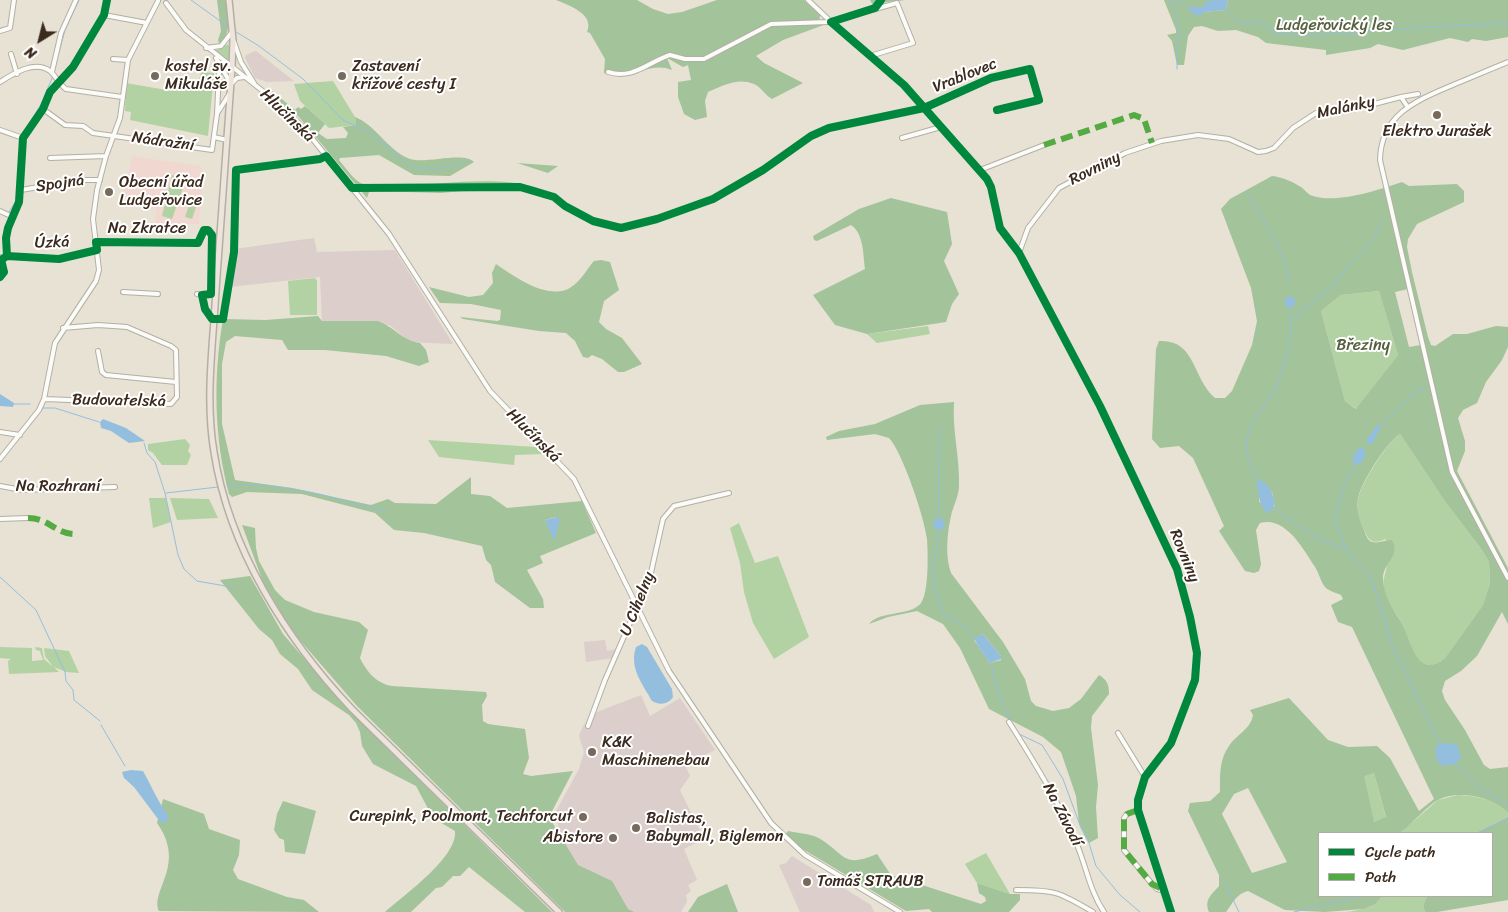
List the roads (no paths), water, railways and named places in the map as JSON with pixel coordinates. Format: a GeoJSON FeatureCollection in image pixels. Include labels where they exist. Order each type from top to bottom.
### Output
{"type":"FeatureCollection","features":[{"type":"Feature","properties":{"kind":"main road"},"geometry":{"type":"LineString","coordinates":[[229,0],[233,40],[232,68],[210,397],[212,440],[224,496],[245,551],[272,604],[312,663],[352,708],[559,912]]}},
{"type":"Feature","properties":{"kind":"street"},"geometry":{"type":"LineString","coordinates":[[0,31],[10,28],[14,0]]}},
{"type":"Feature","properties":{"kind":"street"},"geometry":{"type":"LineString","coordinates":[[52,72],[61,33],[76,0]]}},
{"type":"Feature","properties":{"kind":"street"},"geometry":{"type":"LineString","coordinates":[[0,277],[4,272],[1,260],[7,256],[6,238],[19,202],[24,138],[58,82],[73,68],[104,15],[107,0]]}},
{"type":"Feature","properties":{"kind":"street","name":"Vrablovec"},"geometry":{"type":"LineString","coordinates":[[808,0],[900,81],[980,170],[991,187],[1000,228],[1019,253]]}},
{"type":"Feature","properties":{"kind":"street"},"geometry":{"type":"LineString","coordinates":[[0,459],[20,435],[44,399],[52,350],[63,328],[96,281],[99,270],[93,219],[106,156],[115,135],[128,60],[158,1],[167,2]]}},
{"type":"Feature","properties":{"kind":"street","name":"Hlučínská"},"geometry":{"type":"LineString","coordinates":[[167,2],[180,25],[220,62],[231,84]]}},
{"type":"Feature","properties":{"kind":"street"},"geometry":{"type":"LineString","coordinates":[[608,72],[626,75],[670,56],[685,59],[709,57],[771,24],[831,22],[897,2],[913,43],[870,56]]}},
{"type":"Feature","properties":{"kind":"street"},"geometry":{"type":"LineString","coordinates":[[104,15],[146,23]]}},
{"type":"Feature","properties":{"kind":"street"},"geometry":{"type":"LineString","coordinates":[[206,48],[221,46],[232,32]]}},
{"type":"Feature","properties":{"kind":"street"},"geometry":{"type":"LineString","coordinates":[[233,40],[241,62],[257,86]]}},
{"type":"Feature","properties":{"kind":"street","name":"Hlučínská"},"geometry":{"type":"LineString","coordinates":[[206,48],[257,86],[303,127],[389,234],[490,391],[574,479],[676,682],[761,811],[783,836],[812,859],[900,912]]}},
{"type":"Feature","properties":{"kind":"street"},"geometry":{"type":"LineString","coordinates":[[11,54],[17,74]]}},
{"type":"Feature","properties":{"kind":"street"},"geometry":{"type":"LineString","coordinates":[[113,59],[128,60]]}},
{"type":"Feature","properties":{"kind":"street","name":"Malánky"},"geometry":{"type":"LineString","coordinates":[[1508,62],[1408,106],[1394,120],[1383,140],[1380,160],[1383,180],[1452,472],[1508,578]]}},
{"type":"Feature","properties":{"kind":"street"},"geometry":{"type":"LineString","coordinates":[[0,82],[34,66],[41,66],[52,72],[58,82],[71,90],[122,97]]}},
{"type":"Feature","properties":{"kind":"street","name":"Vrablovec"},"geometry":{"type":"LineString","coordinates":[[812,136],[829,128],[924,108],[991,78],[1030,69],[1038,100],[997,110]]}},
{"type":"Feature","properties":{"kind":"street"},"geometry":{"type":"LineString","coordinates":[[219,72],[214,137],[227,140]]}},
{"type":"Feature","properties":{"kind":"street"},"geometry":{"type":"LineString","coordinates":[[231,84],[237,78],[244,77]]}},
{"type":"Feature","properties":{"kind":"street"},"geometry":{"type":"LineString","coordinates":[[217,114],[230,93]]}},
{"type":"Feature","properties":{"kind":"street"},"geometry":{"type":"LineString","coordinates":[[1408,106],[1401,97],[1418,94]]}},
{"type":"Feature","properties":{"kind":"street","name":"Malánky"},"geometry":{"type":"LineString","coordinates":[[1206,135],[1229,139],[1258,152],[1266,151],[1274,148],[1294,128],[1316,113],[1352,110],[1401,97]]}},
{"type":"Feature","properties":{"kind":"street","name":"Nádražní"},"geometry":{"type":"LineString","coordinates":[[43,109],[65,125],[83,126],[93,133],[212,150],[214,137]]}},
{"type":"Feature","properties":{"kind":"street"},"geometry":{"type":"LineString","coordinates":[[902,138],[941,127]]}},
{"type":"Feature","properties":{"kind":"street"},"geometry":{"type":"LineString","coordinates":[[0,130],[24,138]]}},
{"type":"Feature","properties":{"kind":"street","name":"Rovniny"},"geometry":{"type":"LineString","coordinates":[[1172,912],[1138,810],[1138,800],[1145,778],[1170,743],[1194,686],[1197,653],[1190,617],[1177,569],[1139,487],[1088,382],[1019,253],[1028,228],[1059,188],[1114,158],[1152,143],[1206,135]]}},
{"type":"Feature","properties":{"kind":"street"},"geometry":{"type":"LineString","coordinates":[[980,170],[1044,145]]}},
{"type":"Feature","properties":{"kind":"street"},"geometry":{"type":"LineString","coordinates":[[50,158],[106,156]]}},
{"type":"Feature","properties":{"kind":"street","name":"Spojná"},"geometry":{"type":"LineString","coordinates":[[20,190],[80,180],[100,180]]}},
{"type":"Feature","properties":{"kind":"street"},"geometry":{"type":"LineString","coordinates":[[199,294],[207,314],[214,319],[223,319],[226,314],[234,252],[236,190]]}},
{"type":"Feature","properties":{"kind":"street"},"geometry":{"type":"LineString","coordinates":[[0,211],[13,217]]}},
{"type":"Feature","properties":{"kind":"street","name":"Na Zkratce"},"geometry":{"type":"LineString","coordinates":[[96,242],[198,243]]}},
{"type":"Feature","properties":{"kind":"street","name":"Úzká"},"geometry":{"type":"LineString","coordinates":[[7,256],[59,259],[96,250]]}},
{"type":"Feature","properties":{"kind":"street"},"geometry":{"type":"LineString","coordinates":[[124,292],[158,294]]}},
{"type":"Feature","properties":{"kind":"street","name":"Budovatelská"},"geometry":{"type":"LineString","coordinates":[[44,399],[171,404],[176,397],[176,350],[172,346],[127,327],[98,325],[63,328]]}},
{"type":"Feature","properties":{"kind":"street","name":"Budovatelská"},"geometry":{"type":"LineString","coordinates":[[98,351],[102,372],[106,375],[176,382]]}},
{"type":"Feature","properties":{"kind":"street"},"geometry":{"type":"LineString","coordinates":[[0,432],[20,435]]}},
{"type":"Feature","properties":{"kind":"street","name":"Na Rozhraní"},"geometry":{"type":"LineString","coordinates":[[0,486],[22,490],[115,487]]}},
{"type":"Feature","properties":{"kind":"street","name":"U Cihelny"},"geometry":{"type":"LineString","coordinates":[[588,726],[636,604],[650,577],[660,528],[668,512],[674,506],[729,493]]}},
{"type":"Feature","properties":{"kind":"street"},"geometry":{"type":"LineString","coordinates":[[0,519],[28,518]]}},
{"type":"Feature","properties":{"kind":"street","name":"Na Závodí"},"geometry":{"type":"LineString","coordinates":[[1009,722],[1031,756],[1065,818],[1083,858],[1094,893],[1104,912]]}},
{"type":"Feature","properties":{"kind":"street"},"geometry":{"type":"LineString","coordinates":[[1118,733],[1145,778]]}},
{"type":"Feature","properties":{"kind":"street"},"geometry":{"type":"LineString","coordinates":[[1138,810],[1127,814],[1124,818],[1124,850],[1152,884],[1157,889],[1165,891]]}},
{"type":"Feature","properties":{"kind":"street"},"geometry":{"type":"LineString","coordinates":[[1016,890],[1050,890],[1066,896],[1093,912]]}},
{"type":"Feature","properties":{"kind":"water"},"geometry":{"type":"Polygon","coordinates":[[[1228,0],[1226,10],[1204,12],[1200,16],[1190,12],[1191,6],[1201,8],[1206,2],[1228,0]]]}},
{"type":"Feature","properties":{"kind":"water"},"geometry":{"type":"Polygon","coordinates":[[[1290,296],[1296,302],[1290,308],[1284,302],[1290,296]]]}},
{"type":"Feature","properties":{"kind":"water"},"geometry":{"type":"Polygon","coordinates":[[[0,394],[14,403],[13,407],[0,406],[0,394]]]}},
{"type":"Feature","properties":{"kind":"water"},"geometry":{"type":"Polygon","coordinates":[[[103,419],[126,428],[145,441],[129,443],[111,431],[101,428],[100,422],[103,419]]]}},
{"type":"Feature","properties":{"kind":"water"},"geometry":{"type":"Polygon","coordinates":[[[1377,425],[1381,426],[1374,441],[1369,445],[1366,441],[1377,425]]]}},
{"type":"Feature","properties":{"kind":"water"},"geometry":{"type":"Polygon","coordinates":[[[1363,447],[1366,455],[1361,463],[1356,465],[1353,463],[1353,456],[1359,448],[1363,447]]]}},
{"type":"Feature","properties":{"kind":"water"},"geometry":{"type":"Polygon","coordinates":[[[1260,480],[1269,487],[1275,504],[1270,512],[1267,513],[1261,503],[1256,483],[1260,480]]]}},
{"type":"Feature","properties":{"kind":"water"},"geometry":{"type":"Polygon","coordinates":[[[557,517],[560,519],[555,539],[553,539],[545,520],[557,517]]]}},
{"type":"Feature","properties":{"kind":"water"},"geometry":{"type":"Polygon","coordinates":[[[937,518],[941,518],[945,524],[941,530],[937,530],[933,526],[933,522],[937,518]]]}},
{"type":"Feature","properties":{"kind":"water"},"geometry":{"type":"Polygon","coordinates":[[[983,634],[1001,656],[1001,659],[990,663],[974,639],[983,634]]]}},
{"type":"Feature","properties":{"kind":"water"},"geometry":{"type":"Polygon","coordinates":[[[642,644],[647,647],[672,689],[673,697],[666,703],[660,704],[652,701],[635,669],[634,655],[636,647],[642,644]]]}},
{"type":"Feature","properties":{"kind":"water"},"geometry":{"type":"Polygon","coordinates":[[[1440,743],[1457,744],[1461,758],[1455,764],[1442,766],[1437,761],[1435,749],[1440,743]]]}},
{"type":"Feature","properties":{"kind":"water"},"geometry":{"type":"Polygon","coordinates":[[[131,770],[143,771],[169,817],[166,822],[161,823],[134,787],[124,778],[122,772],[131,770]]]}},
{"type":"Feature","properties":{"kind":"waterway"},"geometry":{"type":"LineString","coordinates":[[59,52],[65,30],[79,0]]}},
{"type":"Feature","properties":{"kind":"waterway"},"geometry":{"type":"LineString","coordinates":[[191,0],[230,28]]}},
{"type":"Feature","properties":{"kind":"waterway"},"geometry":{"type":"LineString","coordinates":[[1169,0],[1178,24],[1177,69]]}},
{"type":"Feature","properties":{"kind":"waterway"},"geometry":{"type":"LineString","coordinates":[[1175,0],[1192,9]]}},
{"type":"Feature","properties":{"kind":"waterway"},"geometry":{"type":"LineString","coordinates":[[1226,9],[1241,23],[1258,21],[1276,33],[1317,36],[1337,32],[1350,35],[1375,30],[1508,23]]}},
{"type":"Feature","properties":{"kind":"waterway"},"geometry":{"type":"LineString","coordinates":[[233,30],[259,46],[303,79],[343,120],[369,132],[409,165],[430,169],[466,162]]}},
{"type":"Feature","properties":{"kind":"waterway"},"geometry":{"type":"LineString","coordinates":[[23,134],[41,104],[53,76]]}},
{"type":"Feature","properties":{"kind":"waterway"},"geometry":{"type":"LineString","coordinates":[[20,138],[20,159]]}},
{"type":"Feature","properties":{"kind":"waterway"},"geometry":{"type":"LineString","coordinates":[[1247,194],[1279,248],[1290,285]]}},
{"type":"Feature","properties":{"kind":"waterway"},"geometry":{"type":"LineString","coordinates":[[9,212],[18,198]]}},
{"type":"Feature","properties":{"kind":"waterway"},"geometry":{"type":"LineString","coordinates":[[1294,321],[1305,308],[1332,287],[1347,267],[1369,245],[1384,220]]}},
{"type":"Feature","properties":{"kind":"waterway"},"geometry":{"type":"LineString","coordinates":[[3,277],[7,274],[5,259]]}},
{"type":"Feature","properties":{"kind":"waterway"},"geometry":{"type":"LineString","coordinates":[[1259,481],[1249,461],[1247,452],[1248,435],[1251,426],[1274,391],[1282,373],[1290,340],[1290,309]]}},
{"type":"Feature","properties":{"kind":"waterway"},"geometry":{"type":"LineString","coordinates":[[1381,425],[1416,391],[1426,388]]}},
{"type":"Feature","properties":{"kind":"waterway"},"geometry":{"type":"LineString","coordinates":[[13,404],[30,404]]}},
{"type":"Feature","properties":{"kind":"waterway"},"geometry":{"type":"LineString","coordinates":[[43,408],[55,408],[99,422]]}},
{"type":"Feature","properties":{"kind":"waterway"},"geometry":{"type":"LineString","coordinates":[[939,517],[940,425]]}},
{"type":"Feature","properties":{"kind":"waterway"},"geometry":{"type":"LineString","coordinates":[[144,443],[147,453],[155,462],[165,493],[178,555],[184,569],[197,581],[231,587]]}},
{"type":"Feature","properties":{"kind":"waterway"},"geometry":{"type":"LineString","coordinates":[[1346,548],[1334,519],[1344,486],[1355,464]]}},
{"type":"Feature","properties":{"kind":"waterway"},"geometry":{"type":"LineString","coordinates":[[227,486],[266,486],[306,491],[385,511]]}},
{"type":"Feature","properties":{"kind":"waterway"},"geometry":{"type":"LineString","coordinates":[[166,493],[218,487]]}},
{"type":"Feature","properties":{"kind":"waterway"},"geometry":{"type":"LineString","coordinates":[[1274,506],[1284,516],[1325,542],[1343,547],[1364,569],[1372,581],[1393,647],[1440,744]]}},
{"type":"Feature","properties":{"kind":"waterway"},"geometry":{"type":"LineString","coordinates":[[939,531],[933,571],[935,589],[944,614],[965,627],[975,640]]}},
{"type":"Feature","properties":{"kind":"waterway"},"geometry":{"type":"LineString","coordinates":[[0,577],[36,610],[65,672],[66,681],[73,690],[74,700],[100,721]]}},
{"type":"Feature","properties":{"kind":"waterway"},"geometry":{"type":"LineString","coordinates":[[977,644],[987,659]]}},
{"type":"Feature","properties":{"kind":"waterway"},"geometry":{"type":"LineString","coordinates":[[991,664],[1001,701],[1011,722]]}},
{"type":"Feature","properties":{"kind":"waterway"},"geometry":{"type":"LineString","coordinates":[[101,725],[125,766]]}},
{"type":"Feature","properties":{"kind":"waterway"},"geometry":{"type":"LineString","coordinates":[[1014,727],[1019,734],[1042,745],[1063,779],[1081,828],[1089,843],[1096,866],[1120,895],[1140,912]]}},
{"type":"Feature","properties":{"kind":"waterway"},"geometry":{"type":"LineString","coordinates":[[1455,763],[1476,786],[1508,805]]}},
{"type":"Feature","properties":{"kind":"waterway"},"geometry":{"type":"LineString","coordinates":[[1481,832],[1508,818]]}},
{"type":"Feature","properties":{"kind":"waterway"},"geometry":{"type":"LineString","coordinates":[[1225,883],[1239,912]]}},
{"type":"Feature","properties":{"kind":"waterway"},"geometry":{"type":"LineString","coordinates":[[1294,912],[1358,897]]}},
{"type":"Feature","properties":{"kind":"place","name":"kostel sv. Mikuláše"},"geometry":{"type":"Point","coordinates":[155,76]}},
{"type":"Feature","properties":{"kind":"place","name":"Zastavení křížové cesty I"},"geometry":{"type":"Point","coordinates":[342,76]}},
{"type":"Feature","properties":{"kind":"place","name":"Elektro Jurašek"},"geometry":{"type":"Point","coordinates":[1437,115]}},
{"type":"Feature","properties":{"kind":"place","name":"Obecní úřad Ludgeřovice"},"geometry":{"type":"Point","coordinates":[109,192]}},
{"type":"Feature","properties":{"kind":"place","name":"K&K Maschinenebau"},"geometry":{"type":"Point","coordinates":[592,752]}},
{"type":"Feature","properties":{"kind":"place","name":"Curepink, Poolmont, Techforcut"},"geometry":{"type":"Point","coordinates":[583,817]}},
{"type":"Feature","properties":{"kind":"place","name":"Balistas, Babymall, Biglemon"},"geometry":{"type":"Point","coordinates":[636,828]}},
{"type":"Feature","properties":{"kind":"place","name":"Abistore"},"geometry":{"type":"Point","coordinates":[613,838]}},
{"type":"Feature","properties":{"kind":"place","name":"Tomáš STRAUB"},"geometry":{"type":"Point","coordinates":[807,882]}},
{"type":"Feature","properties":{"kind":"park label","name":"Ludgeřovický les"},"geometry":{"type":"Point","coordinates":[1334,26]}},
{"type":"Feature","properties":{"kind":"park label","name":"Březiny"},"geometry":{"type":"Point","coordinates":[1363,346]}}]}
